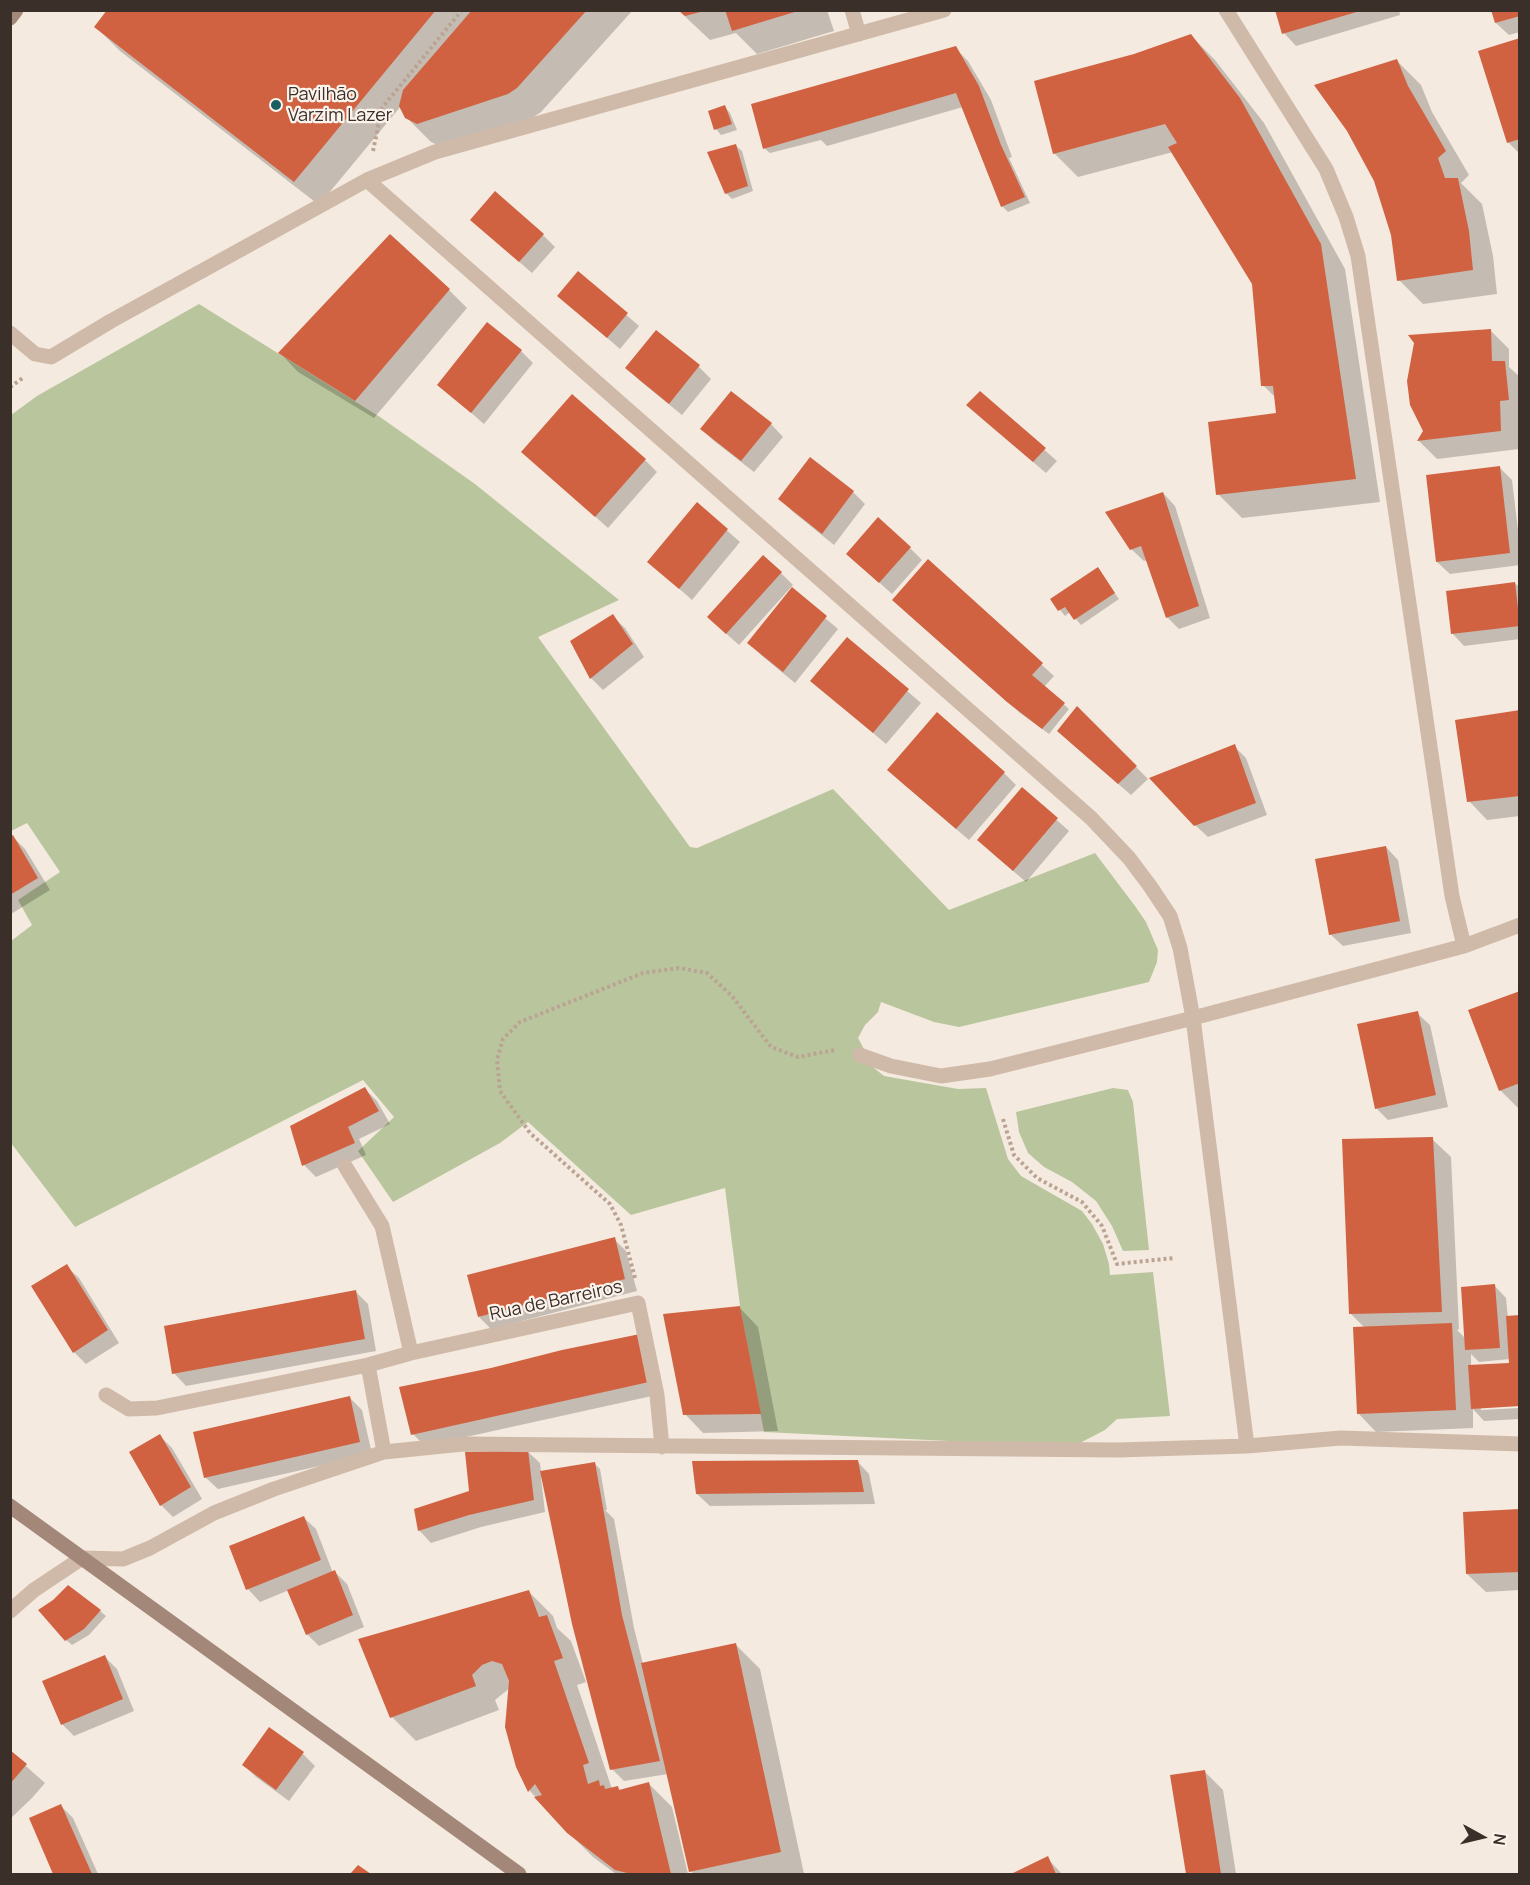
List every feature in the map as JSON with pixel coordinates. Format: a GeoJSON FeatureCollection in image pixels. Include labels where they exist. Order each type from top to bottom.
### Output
{"type":"FeatureCollection","features":[{"type":"Feature","properties":{"kind":"main road"},"geometry":{"type":"LineString","coordinates":[[10,18],[16,10]]}},
{"type":"Feature","properties":{"kind":"main road"},"geometry":{"type":"LineString","coordinates":[[10,1506],[519,1875]]}},
{"type":"Feature","properties":{"kind":"street"},"geometry":{"type":"LineString","coordinates":[[852,10],[859,34]]}},
{"type":"Feature","properties":{"kind":"street"},"geometry":{"type":"LineString","coordinates":[[10,333],[35,354],[51,357],[111,321],[367,180],[435,152],[944,10]]}},
{"type":"Feature","properties":{"kind":"street"},"geometry":{"type":"LineString","coordinates":[[1226,10],[1326,169],[1346,217],[1358,256],[1452,896],[1464,946]]}},
{"type":"Feature","properties":{"kind":"street"},"geometry":{"type":"LineString","coordinates":[[367,180],[1091,818],[1129,858],[1170,916],[1180,948],[1193,1018],[1247,1446]]}},
{"type":"Feature","properties":{"kind":"street"},"geometry":{"type":"LineString","coordinates":[[860,1055],[891,1066],[941,1076],[990,1069],[1464,946],[1520,925]]}},
{"type":"Feature","properties":{"kind":"street"},"geometry":{"type":"LineString","coordinates":[[345,1166],[382,1226],[411,1353]]}},
{"type":"Feature","properties":{"kind":"street","name":"Rua de Barreiros"},"geometry":{"type":"LineString","coordinates":[[106,1395],[129,1409],[157,1408],[368,1365],[411,1353],[638,1303],[657,1395],[662,1447]]}},
{"type":"Feature","properties":{"kind":"street"},"geometry":{"type":"LineString","coordinates":[[368,1365],[384,1452]]}},
{"type":"Feature","properties":{"kind":"street"},"geometry":{"type":"LineString","coordinates":[[10,1611],[34,1590],[82,1558],[123,1559],[150,1548],[214,1513],[264,1493],[384,1452],[463,1444],[1118,1450],[1247,1446],[1341,1438],[1520,1444]]}},
{"type":"Feature","properties":{"kind":"path"},"geometry":{"type":"LineString","coordinates":[[372,153],[382,108],[462,10]]}},
{"type":"Feature","properties":{"kind":"path"},"geometry":{"type":"LineString","coordinates":[[638,1303],[634,1274],[621,1224],[610,1204],[530,1133],[501,1091],[497,1059],[503,1038],[520,1022],[644,973],[679,968],[707,973],[732,996],[771,1047],[798,1057],[845,1048]]}},
{"type":"Feature","properties":{"kind":"path"},"geometry":{"type":"LineString","coordinates":[[1003,1119],[1014,1155],[1037,1178],[1082,1202],[1102,1226],[1116,1264],[1174,1258]]}},
{"type":"Feature","properties":{"kind":"green space"},"geometry":{"type":"Polygon","coordinates":[[[199,304],[380,417],[475,484],[619,600],[538,637],[690,847],[697,848],[833,789],[949,910],[1095,853],[1146,922],[1158,950],[1157,962],[1149,982],[959,1027],[934,1022],[881,1002],[878,1012],[865,1025],[858,1038],[874,1068],[884,1076],[958,1089],[986,1088],[1008,1159],[1021,1176],[1082,1211],[1103,1244],[1110,1275],[1153,1272],[1170,1416],[1117,1419],[1105,1430],[1072,1447],[764,1432],[740,1306],[725,1188],[631,1215],[528,1122],[500,1143],[393,1202],[358,1151],[394,1117],[363,1080],[75,1227],[11,1143],[11,941],[32,925],[18,900],[60,872],[27,823],[11,831],[11,415],[37,396],[199,304]]]}},
{"type":"Feature","properties":{"kind":"green space"},"geometry":{"type":"Polygon","coordinates":[[[1113,1088],[1128,1090],[1133,1102],[1149,1250],[1123,1251],[1112,1226],[1096,1201],[1072,1182],[1044,1167],[1028,1153],[1019,1132],[1016,1112],[1113,1088]]]}},
{"type":"Feature","properties":{"kind":"building","name":"Pavilhão Varzim Lazer"},"geometry":{"type":"Polygon","coordinates":[[[107,10],[436,10],[294,182],[94,27],[107,10]]]}},
{"type":"Feature","properties":{"kind":"building"},"geometry":{"type":"Polygon","coordinates":[[[472,10],[587,10],[517,88],[508,94],[417,124],[405,118],[399,106],[403,90],[472,10]]]}},
{"type":"Feature","properties":{"kind":"building"},"geometry":{"type":"Polygon","coordinates":[[[678,10],[704,10],[704,11],[685,16],[678,10]]]}},
{"type":"Feature","properties":{"kind":"building"},"geometry":{"type":"Polygon","coordinates":[[[725,10],[798,10],[798,11],[732,31],[725,10]]]}},
{"type":"Feature","properties":{"kind":"building"},"geometry":{"type":"Polygon","coordinates":[[[1275,10],[1360,10],[1360,11],[1282,34],[1275,10]]]}},
{"type":"Feature","properties":{"kind":"building"},"geometry":{"type":"Polygon","coordinates":[[[1491,10],[1520,10],[1520,16],[1495,23],[1491,10]]]}},
{"type":"Feature","properties":{"kind":"building"},"geometry":{"type":"Polygon","coordinates":[[[1191,34],[1240,98],[1321,244],[1356,479],[1216,495],[1208,422],[1276,413],[1273,386],[1261,386],[1252,284],[1168,147],[1177,143],[1165,124],[1053,154],[1034,81],[1134,54],[1191,34]]]}},
{"type":"Feature","properties":{"kind":"building"},"geometry":{"type":"Polygon","coordinates":[[[1520,38],[1520,139],[1507,143],[1478,51],[1520,38]]]}},
{"type":"Feature","properties":{"kind":"building"},"geometry":{"type":"Polygon","coordinates":[[[956,46],[979,86],[1001,145],[1025,197],[1001,207],[956,93],[763,149],[751,104],[956,46]]]}},
{"type":"Feature","properties":{"kind":"building"},"geometry":{"type":"Polygon","coordinates":[[[1397,59],[1408,86],[1446,151],[1438,158],[1445,178],[1458,178],[1469,231],[1473,270],[1397,281],[1391,235],[1374,181],[1347,131],[1314,85],[1397,59]]]}},
{"type":"Feature","properties":{"kind":"building"},"geometry":{"type":"Polygon","coordinates":[[[725,105],[732,124],[714,130],[708,111],[725,105]]]}},
{"type":"Feature","properties":{"kind":"building"},"geometry":{"type":"Polygon","coordinates":[[[736,144],[748,186],[725,194],[707,152],[736,144]]]}},
{"type":"Feature","properties":{"kind":"building"},"geometry":{"type":"Polygon","coordinates":[[[495,191],[544,234],[519,262],[470,220],[495,191]]]}},
{"type":"Feature","properties":{"kind":"building"},"geometry":{"type":"Polygon","coordinates":[[[390,234],[450,289],[355,401],[278,353],[390,234]]]}},
{"type":"Feature","properties":{"kind":"building"},"geometry":{"type":"Polygon","coordinates":[[[578,271],[628,313],[607,338],[557,296],[578,271]]]}},
{"type":"Feature","properties":{"kind":"building"},"geometry":{"type":"Polygon","coordinates":[[[487,322],[522,350],[471,413],[437,385],[487,322]]]}},
{"type":"Feature","properties":{"kind":"building"},"geometry":{"type":"Polygon","coordinates":[[[1491,329],[1492,361],[1505,361],[1509,400],[1500,401],[1501,431],[1417,441],[1423,431],[1410,405],[1407,381],[1414,343],[1408,335],[1491,329]]]}},
{"type":"Feature","properties":{"kind":"building"},"geometry":{"type":"Polygon","coordinates":[[[656,330],[700,365],[669,404],[625,368],[656,330]]]}},
{"type":"Feature","properties":{"kind":"building"},"geometry":{"type":"Polygon","coordinates":[[[731,391],[772,423],[741,461],[700,429],[731,391]]]}},
{"type":"Feature","properties":{"kind":"building"},"geometry":{"type":"Polygon","coordinates":[[[980,391],[1046,448],[1033,462],[966,405],[980,391]]]}},
{"type":"Feature","properties":{"kind":"building"},"geometry":{"type":"Polygon","coordinates":[[[572,394],[646,459],[595,517],[521,452],[572,394]]]}},
{"type":"Feature","properties":{"kind":"building"},"geometry":{"type":"Polygon","coordinates":[[[810,457],[854,491],[822,534],[778,499],[810,457]]]}},
{"type":"Feature","properties":{"kind":"building"},"geometry":{"type":"Polygon","coordinates":[[[1500,466],[1510,553],[1436,562],[1426,475],[1500,466]]]}},
{"type":"Feature","properties":{"kind":"building"},"geometry":{"type":"Polygon","coordinates":[[[1163,492],[1199,606],[1166,618],[1141,546],[1130,550],[1105,512],[1163,492]]]}},
{"type":"Feature","properties":{"kind":"building"},"geometry":{"type":"Polygon","coordinates":[[[697,502],[728,529],[679,589],[647,562],[697,502]]]}},
{"type":"Feature","properties":{"kind":"building"},"geometry":{"type":"Polygon","coordinates":[[[878,517],[911,547],[879,583],[846,554],[878,517]]]}},
{"type":"Feature","properties":{"kind":"building"},"geometry":{"type":"Polygon","coordinates":[[[763,555],[782,572],[726,634],[707,617],[763,555]]]}},
{"type":"Feature","properties":{"kind":"building"},"geometry":{"type":"Polygon","coordinates":[[[928,559],[1043,663],[1032,675],[1065,703],[1042,729],[1007,702],[892,600],[928,559]]]}},
{"type":"Feature","properties":{"kind":"building"},"geometry":{"type":"Polygon","coordinates":[[[1098,567],[1115,593],[1074,620],[1065,607],[1058,611],[1050,599],[1098,567]]]}},
{"type":"Feature","properties":{"kind":"building"},"geometry":{"type":"Polygon","coordinates":[[[1515,582],[1520,626],[1451,634],[1446,591],[1515,582]]]}},
{"type":"Feature","properties":{"kind":"building"},"geometry":{"type":"Polygon","coordinates":[[[792,587],[827,616],[783,672],[747,643],[792,587]]]}},
{"type":"Feature","properties":{"kind":"building"},"geometry":{"type":"Polygon","coordinates":[[[613,614],[633,644],[590,679],[570,641],[613,614]]]}},
{"type":"Feature","properties":{"kind":"building"},"geometry":{"type":"Polygon","coordinates":[[[847,637],[909,689],[873,733],[810,681],[847,637]]]}},
{"type":"Feature","properties":{"kind":"building"},"geometry":{"type":"Polygon","coordinates":[[[1077,706],[1137,766],[1118,784],[1057,731],[1077,706]]]}},
{"type":"Feature","properties":{"kind":"building"},"geometry":{"type":"Polygon","coordinates":[[[1520,710],[1520,796],[1467,802],[1455,720],[1520,710]]]}},
{"type":"Feature","properties":{"kind":"building"},"geometry":{"type":"Polygon","coordinates":[[[937,712],[1005,772],[956,829],[887,770],[937,712]]]}},
{"type":"Feature","properties":{"kind":"building"},"geometry":{"type":"Polygon","coordinates":[[[1235,744],[1256,803],[1194,826],[1149,778],[1235,744]]]}},
{"type":"Feature","properties":{"kind":"building"},"geometry":{"type":"Polygon","coordinates":[[[1022,787],[1058,818],[1013,871],[977,840],[1022,787]]]}},
{"type":"Feature","properties":{"kind":"building"},"geometry":{"type":"Polygon","coordinates":[[[13,835],[38,878],[10,895],[10,837],[13,835]]]}},
{"type":"Feature","properties":{"kind":"building"},"geometry":{"type":"Polygon","coordinates":[[[1386,846],[1400,921],[1329,935],[1315,859],[1386,846]]]}},
{"type":"Feature","properties":{"kind":"building"},"geometry":{"type":"Polygon","coordinates":[[[1520,991],[1520,1083],[1499,1091],[1468,1010],[1520,991]]]}},
{"type":"Feature","properties":{"kind":"building"},"geometry":{"type":"Polygon","coordinates":[[[1418,1011],[1436,1095],[1375,1109],[1357,1024],[1418,1011]]]}},
{"type":"Feature","properties":{"kind":"building"},"geometry":{"type":"Polygon","coordinates":[[[365,1087],[379,1111],[348,1127],[355,1143],[302,1166],[290,1126],[365,1087]]]}},
{"type":"Feature","properties":{"kind":"building"},"geometry":{"type":"Polygon","coordinates":[[[1433,1137],[1442,1312],[1349,1314],[1342,1139],[1433,1137]]]}},
{"type":"Feature","properties":{"kind":"building"},"geometry":{"type":"Polygon","coordinates":[[[615,1237],[625,1279],[478,1317],[467,1275],[615,1237]]]}},
{"type":"Feature","properties":{"kind":"building"},"geometry":{"type":"Polygon","coordinates":[[[67,1264],[108,1330],[73,1353],[31,1286],[67,1264]]]}},
{"type":"Feature","properties":{"kind":"building"},"geometry":{"type":"Polygon","coordinates":[[[1495,1284],[1500,1348],[1465,1350],[1461,1287],[1495,1284]]]}},
{"type":"Feature","properties":{"kind":"building"},"geometry":{"type":"Polygon","coordinates":[[[356,1290],[365,1339],[172,1374],[164,1326],[356,1290]]]}},
{"type":"Feature","properties":{"kind":"building"},"geometry":{"type":"Polygon","coordinates":[[[740,1306],[761,1414],[683,1415],[663,1314],[740,1306]]]}},
{"type":"Feature","properties":{"kind":"building"},"geometry":{"type":"Polygon","coordinates":[[[1520,1315],[1520,1406],[1471,1409],[1468,1365],[1509,1363],[1506,1316],[1520,1315]]]}},
{"type":"Feature","properties":{"kind":"building"},"geometry":{"type":"Polygon","coordinates":[[[1452,1323],[1456,1410],[1357,1414],[1353,1327],[1452,1323]]]}},
{"type":"Feature","properties":{"kind":"building"},"geometry":{"type":"Polygon","coordinates":[[[640,1334],[649,1382],[411,1435],[399,1387],[640,1334]]]}},
{"type":"Feature","properties":{"kind":"building"},"geometry":{"type":"Polygon","coordinates":[[[350,1396],[360,1442],[204,1478],[193,1432],[350,1396]]]}},
{"type":"Feature","properties":{"kind":"building"},"geometry":{"type":"Polygon","coordinates":[[[160,1434],[191,1487],[160,1506],[129,1452],[160,1434]]]}},
{"type":"Feature","properties":{"kind":"building"},"geometry":{"type":"Polygon","coordinates":[[[528,1450],[534,1500],[469,1515],[418,1531],[414,1509],[469,1491],[465,1452],[528,1450]]]}},
{"type":"Feature","properties":{"kind":"building"},"geometry":{"type":"Polygon","coordinates":[[[858,1460],[864,1492],[696,1494],[692,1461],[858,1460]]]}},
{"type":"Feature","properties":{"kind":"building"},"geometry":{"type":"Polygon","coordinates":[[[595,1462],[622,1615],[660,1761],[610,1770],[572,1624],[540,1471],[595,1462]]]}},
{"type":"Feature","properties":{"kind":"building"},"geometry":{"type":"Polygon","coordinates":[[[1520,1509],[1520,1572],[1466,1574],[1463,1512],[1520,1509]]]}},
{"type":"Feature","properties":{"kind":"building"},"geometry":{"type":"Polygon","coordinates":[[[304,1516],[321,1560],[246,1590],[229,1546],[304,1516]]]}},
{"type":"Feature","properties":{"kind":"building"},"geometry":{"type":"Polygon","coordinates":[[[335,1570],[353,1615],[306,1635],[287,1590],[335,1570]]]}},
{"type":"Feature","properties":{"kind":"building"},"geometry":{"type":"Polygon","coordinates":[[[68,1585],[101,1610],[84,1629],[65,1641],[38,1610],[53,1600],[68,1585]]]}},
{"type":"Feature","properties":{"kind":"building"},"geometry":{"type":"Polygon","coordinates":[[[529,1590],[539,1617],[547,1615],[563,1658],[554,1661],[589,1763],[583,1765],[588,1784],[599,1780],[600,1786],[604,1785],[605,1789],[618,1786],[619,1790],[649,1782],[671,1874],[631,1874],[615,1870],[567,1833],[534,1797],[542,1795],[535,1784],[528,1792],[516,1767],[505,1727],[509,1681],[502,1664],[492,1661],[482,1665],[472,1675],[476,1686],[390,1718],[358,1639],[529,1590]]]}},
{"type":"Feature","properties":{"kind":"building"},"geometry":{"type":"Polygon","coordinates":[[[736,1643],[781,1852],[689,1872],[641,1663],[736,1643]]]}},
{"type":"Feature","properties":{"kind":"building"},"geometry":{"type":"Polygon","coordinates":[[[105,1655],[123,1699],[61,1725],[42,1681],[105,1655]]]}},
{"type":"Feature","properties":{"kind":"building"},"geometry":{"type":"Polygon","coordinates":[[[269,1727],[304,1752],[276,1790],[242,1765],[269,1727]]]}},
{"type":"Feature","properties":{"kind":"building"},"geometry":{"type":"Polygon","coordinates":[[[10,1750],[27,1764],[10,1784],[10,1750]]]}},
{"type":"Feature","properties":{"kind":"building"},"geometry":{"type":"Polygon","coordinates":[[[1205,1770],[1221,1874],[1186,1874],[1170,1775],[1205,1770]]]}},
{"type":"Feature","properties":{"kind":"building"},"geometry":{"type":"Polygon","coordinates":[[[61,1804],[92,1874],[53,1874],[29,1818],[61,1804]]]}},
{"type":"Feature","properties":{"kind":"building"},"geometry":{"type":"Polygon","coordinates":[[[1048,1856],[1056,1874],[1011,1874],[1048,1856]]]}},
{"type":"Feature","properties":{"kind":"building"},"geometry":{"type":"Polygon","coordinates":[[[358,1865],[371,1874],[350,1874],[358,1865]]]}},
{"type":"Feature","properties":{"kind":"place","name":"Pavilhão Varzim Lazer"},"geometry":{"type":"Point","coordinates":[276,105]}}]}
